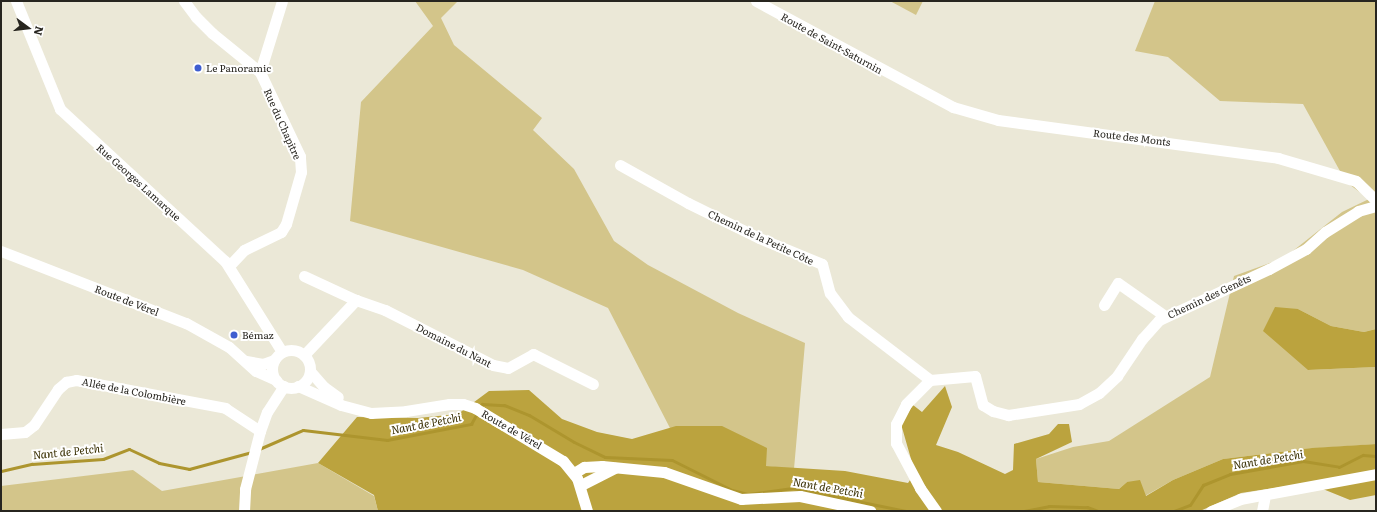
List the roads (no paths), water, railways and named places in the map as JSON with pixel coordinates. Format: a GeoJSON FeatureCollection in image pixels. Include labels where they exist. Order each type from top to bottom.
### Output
{"type":"FeatureCollection","features":[{"type":"Feature","properties":{"kind":"street","name":"Rue Georges Lamarque"},"geometry":{"type":"LineString","coordinates":[[16,1],[60,109],[229,266],[282,352]]}},
{"type":"Feature","properties":{"kind":"street"},"geometry":{"type":"LineString","coordinates":[[184,1],[207,28],[260,72],[282,1]]}},
{"type":"Feature","properties":{"kind":"street","name":"Route de Saint-Saturnin"},"geometry":{"type":"LineString","coordinates":[[756,1],[886,73]]}},
{"type":"Feature","properties":{"kind":"street","name":"Rue du Chapitre"},"geometry":{"type":"LineString","coordinates":[[229,266],[244,250],[281,232],[289,217],[301,172],[300,156],[260,72]]}},
{"type":"Feature","properties":{"kind":"street","name":"Route des Monts"},"geometry":{"type":"LineString","coordinates":[[886,73],[953,107],[998,120],[1278,158],[1356,181],[1376,200]]}},
{"type":"Feature","properties":{"kind":"street","name":"Chemin de la Petite Côte"},"geometry":{"type":"LineString","coordinates":[[620,165],[710,214],[822,264],[830,293],[848,316],[930,380]]}},
{"type":"Feature","properties":{"kind":"street","name":"Chemin des Genêts"},"geometry":{"type":"LineString","coordinates":[[930,380],[975,376],[983,405],[992,411],[1008,415],[1079,404],[1099,393],[1117,376],[1142,339],[1165,316],[1269,269],[1306,249],[1325,232],[1358,211],[1376,206]]}},
{"type":"Feature","properties":{"kind":"street","name":"Route de Vérel"},"geometry":{"type":"LineString","coordinates":[[1,251],[186,323],[229,347],[256,371],[280,383]]}},
{"type":"Feature","properties":{"kind":"street","name":"Domaine du Nant"},"geometry":{"type":"LineString","coordinates":[[304,276],[356,300],[385,310],[493,365],[508,368],[533,354],[593,384]]}},
{"type":"Feature","properties":{"kind":"street"},"geometry":{"type":"LineString","coordinates":[[1104,305],[1118,283],[1165,316]]}},
{"type":"Feature","properties":{"kind":"street"},"geometry":{"type":"LineString","coordinates":[[304,356],[356,300]]}},
{"type":"Feature","properties":{"kind":"street"},"geometry":{"type":"LineString","coordinates":[[246,361],[263,364],[274,360],[282,352],[294,350],[304,356],[310,371],[306,380],[298,386],[280,383],[272,370],[274,360]]}},
{"type":"Feature","properties":{"kind":"street","name":"Route de Vérel"},"geometry":{"type":"LineString","coordinates":[[310,371],[324,387],[355,409]]}},
{"type":"Feature","properties":{"kind":"street","name":"Allée de la Colombière"},"geometry":{"type":"LineString","coordinates":[[1,434],[25,432],[34,425],[58,389],[66,382],[76,380],[225,408],[260,431]]}},
{"type":"Feature","properties":{"kind":"street"},"geometry":{"type":"LineString","coordinates":[[930,380],[906,404],[896,424],[896,443],[920,488],[936,511]]}},
{"type":"Feature","properties":{"kind":"street"},"geometry":{"type":"LineString","coordinates":[[244,511],[245,489],[255,445],[267,412],[280,383]]}},
{"type":"Feature","properties":{"kind":"street","name":"Route de Vérel"},"geometry":{"type":"LineString","coordinates":[[298,386],[341,405],[381,413],[463,404],[493,417],[543,447],[574,473],[581,485],[587,511]]}},
{"type":"Feature","properties":{"kind":"street"},"geometry":{"type":"LineString","coordinates":[[574,473],[590,466],[680,475],[720,494],[741,499],[800,496],[870,511]]}},
{"type":"Feature","properties":{"kind":"street"},"geometry":{"type":"LineString","coordinates":[[581,485],[616,468]]}},
{"type":"Feature","properties":{"kind":"street"},"geometry":{"type":"LineString","coordinates":[[1211,511],[1240,499],[1376,474]]}},
{"type":"Feature","properties":{"kind":"street"},"geometry":{"type":"LineString","coordinates":[[1262,511],[1265,495]]}},
{"type":"Feature","properties":{"kind":"waterway","name":"Nant de Petchi"},"geometry":{"type":"LineString","coordinates":[[259,449],[303,430],[387,440],[471,424],[482,404],[504,405],[529,415],[574,442],[605,457],[672,460],[732,490],[748,494],[793,488],[906,511]]}},
{"type":"Feature","properties":{"kind":"waterway","name":"Nant de Petchi"},"geometry":{"type":"LineString","coordinates":[[1,471],[32,464],[103,459],[129,449],[159,463],[189,469],[252,452]]}},
{"type":"Feature","properties":{"kind":"waterway","name":"Nant de Petchi"},"geometry":{"type":"LineString","coordinates":[[1174,511],[1190,505],[1203,485],[1230,474],[1303,461],[1339,467],[1363,455],[1376,456]]}},
{"type":"Feature","properties":{"kind":"waterway","name":"Nant de Petchi"},"geometry":{"type":"LineString","coordinates":[[1024,511],[1049,506],[1087,507],[1098,511]]}},
{"type":"Feature","properties":{"kind":"place","name":"Le Panoramic"},"geometry":{"type":"Point","coordinates":[198,68]}},
{"type":"Feature","properties":{"kind":"place","name":"Bémaz"},"geometry":{"type":"Point","coordinates":[234,335]}}]}
